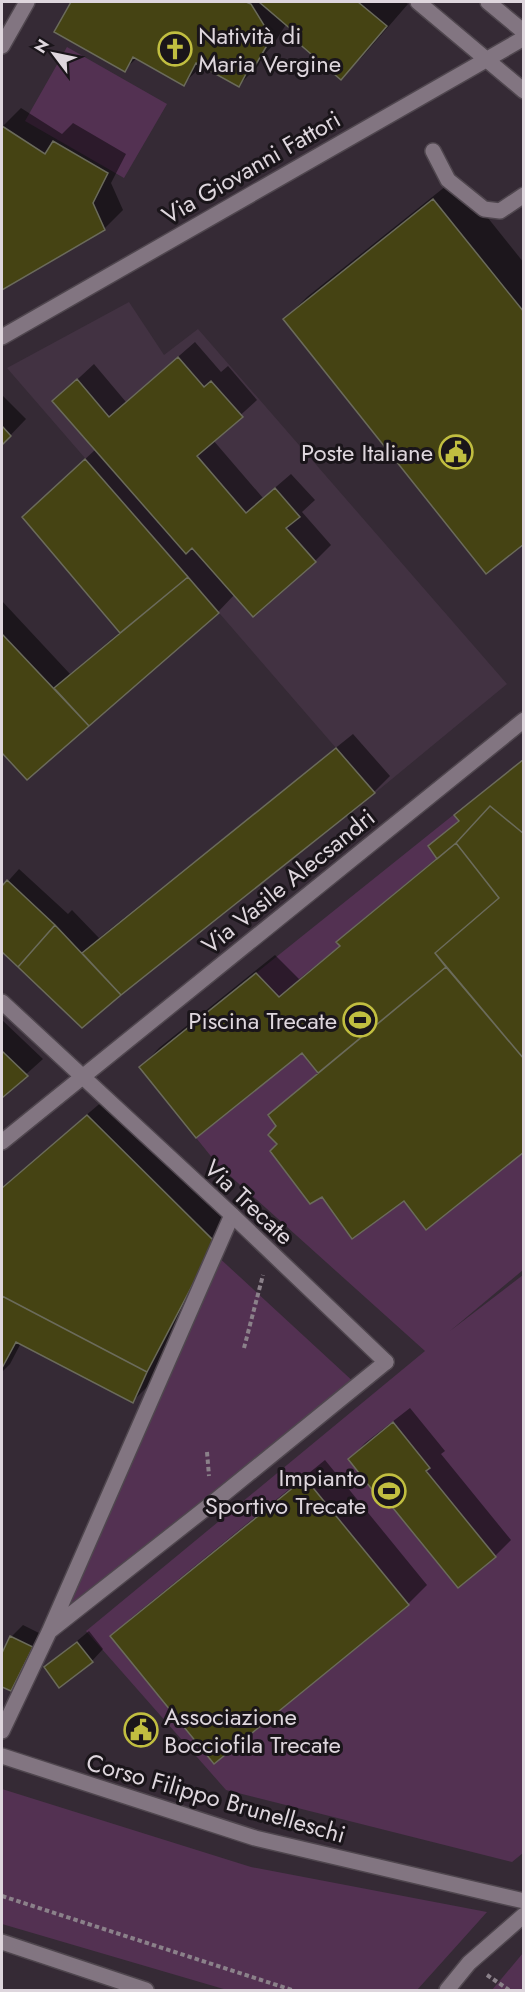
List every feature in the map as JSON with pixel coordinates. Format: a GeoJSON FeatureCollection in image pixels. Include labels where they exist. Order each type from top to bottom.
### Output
{"type":"FeatureCollection","features":[{"type":"Feature","properties":{"kind":"street"},"geometry":{"type":"LineString","coordinates":[[2,46],[27,2]]}},
{"type":"Feature","properties":{"kind":"street"},"geometry":{"type":"LineString","coordinates":[[418,2],[524,91]]}},
{"type":"Feature","properties":{"kind":"street"},"geometry":{"type":"LineString","coordinates":[[488,2],[524,32]]}},
{"type":"Feature","properties":{"kind":"street","name":"Via Giovanni Fattori"},"geometry":{"type":"LineString","coordinates":[[2,337],[485,58],[524,38]]}},
{"type":"Feature","properties":{"kind":"street"},"geometry":{"type":"LineString","coordinates":[[433,151],[448,180],[484,209],[500,211],[524,195]]}},
{"type":"Feature","properties":{"kind":"street","name":"Via Vasile Alecsandri"},"geometry":{"type":"LineString","coordinates":[[80,1077],[524,720]]}},
{"type":"Feature","properties":{"kind":"street","name":"Via Trecate"},"geometry":{"type":"LineString","coordinates":[[2,1002],[80,1077],[232,1215],[386,1362],[49,1632]]}},
{"type":"Feature","properties":{"kind":"street"},"geometry":{"type":"LineString","coordinates":[[2,1142],[80,1077]]}},
{"type":"Feature","properties":{"kind":"street"},"geometry":{"type":"LineString","coordinates":[[2,1731],[49,1632],[232,1215]]}},
{"type":"Feature","properties":{"kind":"street","name":"Corso Filippo Brunelleschi"},"geometry":{"type":"LineString","coordinates":[[2,1756],[255,1838],[524,1902]]}},
{"type":"Feature","properties":{"kind":"street"},"geometry":{"type":"LineString","coordinates":[[447,1990],[469,1963],[524,1915]]}},
{"type":"Feature","properties":{"kind":"street"},"geometry":{"type":"LineString","coordinates":[[2,1942],[146,1990]]}},
{"type":"Feature","properties":{"kind":"path"},"geometry":{"type":"LineString","coordinates":[[244,1348],[269,1251]]}},
{"type":"Feature","properties":{"kind":"path"},"geometry":{"type":"LineString","coordinates":[[2,1896],[292,1990]]}},
{"type":"Feature","properties":{"kind":"shaded area"},"geometry":{"type":"Polygon","coordinates":[[[67,47],[167,104],[124,178],[25,121],[67,47]]]}},
{"type":"Feature","properties":{"kind":"shaded area"},"geometry":{"type":"Polygon","coordinates":[[[129,302],[164,355],[198,329],[507,684],[375,793],[7,368],[129,302]]]}},
{"type":"Feature","properties":{"kind":"shaded area"},"geometry":{"type":"Polygon","coordinates":[[[523,759],[523,1270],[450,1331],[523,1275],[523,1853],[512,1862],[226,1790],[86,1631],[425,1351],[218,1165],[139,1067],[523,759]]]}},
{"type":"Feature","properties":{"kind":"shaded area"},"geometry":{"type":"Polygon","coordinates":[[[215,1254],[357,1385],[55,1635],[215,1254]]]}},
{"type":"Feature","properties":{"kind":"shaded area"},"geometry":{"type":"Polygon","coordinates":[[[2,1789],[251,1867],[487,1912],[417,1990],[227,1990],[2,1924],[2,1789]]]}},
{"type":"Feature","properties":{"kind":"shaded area"},"geometry":{"type":"Polygon","coordinates":[[[523,1953],[523,1990],[492,1990],[523,1953]]]}},
{"type":"Feature","properties":{"kind":"building","name":"Natività di Maria Vergine"},"geometry":{"type":"Polygon","coordinates":[[[71,2],[246,2],[251,4],[267,30],[269,42],[239,87],[196,63],[184,86],[133,57],[125,72],[54,32],[71,2]]]}},
{"type":"Feature","properties":{"kind":"building"},"geometry":{"type":"Polygon","coordinates":[[[259,2],[358,2],[387,26],[341,80],[296,41],[300,37],[259,2]]]}},
{"type":"Feature","properties":{"kind":"building"},"geometry":{"type":"Polygon","coordinates":[[[2,126],[45,154],[53,141],[108,173],[93,203],[105,230],[2,290],[2,126]]]}},
{"type":"Feature","properties":{"kind":"building","name":"Poste Italiane"},"geometry":{"type":"Polygon","coordinates":[[[433,199],[524,312],[524,544],[486,574],[283,319],[433,199]]]}},
{"type":"Feature","properties":{"kind":"building"},"geometry":{"type":"Polygon","coordinates":[[[178,357],[204,387],[211,381],[243,417],[197,456],[246,513],[275,488],[300,517],[286,528],[316,562],[253,617],[192,548],[186,554],[52,401],[77,379],[109,417],[178,357]]]}},
{"type":"Feature","properties":{"kind":"building"},"geometry":{"type":"Polygon","coordinates":[[[2,426],[11,436],[2,445],[2,426]]]}},
{"type":"Feature","properties":{"kind":"building"},"geometry":{"type":"Polygon","coordinates":[[[85,459],[188,577],[120,633],[22,517],[85,459]]]}},
{"type":"Feature","properties":{"kind":"building"},"geometry":{"type":"Polygon","coordinates":[[[188,577],[219,613],[89,726],[54,688],[188,577]]]}},
{"type":"Feature","properties":{"kind":"building"},"geometry":{"type":"Polygon","coordinates":[[[2,634],[89,726],[27,780],[2,753],[2,634]]]}},
{"type":"Feature","properties":{"kind":"building"},"geometry":{"type":"Polygon","coordinates":[[[336,748],[375,793],[121,995],[82,953],[336,748]]]}},
{"type":"Feature","properties":{"kind":"building"},"geometry":{"type":"Polygon","coordinates":[[[524,759],[524,834],[490,806],[456,843],[437,859],[428,846],[459,821],[454,815],[524,759]]]}},
{"type":"Feature","properties":{"kind":"building"},"geometry":{"type":"Polygon","coordinates":[[[490,806],[524,834],[524,1059],[435,953],[499,898],[456,843],[490,806]]]}},
{"type":"Feature","properties":{"kind":"building"},"geometry":{"type":"Polygon","coordinates":[[[456,843],[499,898],[435,953],[446,967],[318,1073],[302,1053],[196,1138],[139,1067],[256,973],[279,997],[340,946],[336,942],[456,843]]]}},
{"type":"Feature","properties":{"kind":"building"},"geometry":{"type":"Polygon","coordinates":[[[7,880],[55,925],[18,967],[2,952],[2,886],[7,880]]]}},
{"type":"Feature","properties":{"kind":"building"},"geometry":{"type":"Polygon","coordinates":[[[55,925],[121,995],[82,1028],[18,967],[55,925]]]}},
{"type":"Feature","properties":{"kind":"building"},"geometry":{"type":"Polygon","coordinates":[[[446,967],[524,1059],[524,1152],[426,1230],[404,1201],[352,1239],[322,1197],[310,1204],[270,1151],[277,1144],[268,1135],[276,1126],[268,1115],[446,967]]]}},
{"type":"Feature","properties":{"kind":"building"},"geometry":{"type":"Polygon","coordinates":[[[2,1051],[28,1076],[2,1098],[2,1051]]]}},
{"type":"Feature","properties":{"kind":"building"},"geometry":{"type":"Polygon","coordinates":[[[87,1115],[215,1242],[147,1372],[2,1296],[2,1188],[87,1115]]]}},
{"type":"Feature","properties":{"kind":"building"},"geometry":{"type":"Polygon","coordinates":[[[2,1296],[147,1372],[133,1403],[16,1342],[2,1368],[2,1296]]]}},
{"type":"Feature","properties":{"kind":"building"},"geometry":{"type":"Polygon","coordinates":[[[393,1422],[430,1468],[426,1471],[496,1557],[458,1588],[389,1503],[385,1506],[348,1459],[393,1422]]]}},
{"type":"Feature","properties":{"kind":"building"},"geometry":{"type":"Polygon","coordinates":[[[305,1478],[409,1605],[214,1764],[110,1636],[305,1478]]]}},
{"type":"Feature","properties":{"kind":"building"},"geometry":{"type":"Polygon","coordinates":[[[10,1636],[33,1647],[11,1691],[2,1687],[2,1653],[10,1636]]]}},
{"type":"Feature","properties":{"kind":"building"},"geometry":{"type":"Polygon","coordinates":[[[77,1642],[93,1662],[59,1688],[44,1667],[77,1642]]]}},
{"type":"Feature","properties":{"kind":"place","name":"Natività di Maria Vergine"},"geometry":{"type":"Point","coordinates":[175,49]}},
{"type":"Feature","properties":{"kind":"place","name":"Poste Italiane"},"geometry":{"type":"Point","coordinates":[456,452]}},
{"type":"Feature","properties":{"kind":"place","name":"Piscina Trecate"},"geometry":{"type":"Point","coordinates":[360,1020]}},
{"type":"Feature","properties":{"kind":"place","name":"Impianto Sportivo Trecate"},"geometry":{"type":"Point","coordinates":[389,1491]}},
{"type":"Feature","properties":{"kind":"place","name":"Associazione Bocciofila Trecate"},"geometry":{"type":"Point","coordinates":[141,1730]}}]}
